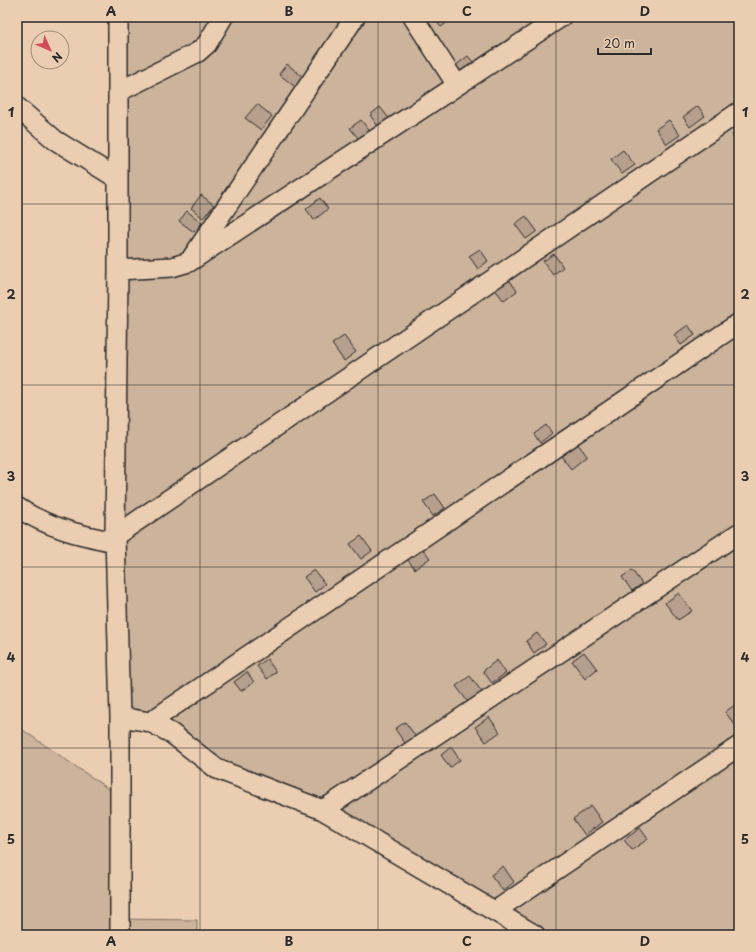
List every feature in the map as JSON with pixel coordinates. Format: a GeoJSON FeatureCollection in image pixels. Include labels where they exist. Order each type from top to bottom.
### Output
{"type":"FeatureCollection","features":[{"type":"Feature","properties":{"kind":"street"},"geometry":{"type":"LineString","coordinates":[[118,17],[118,270],[115,539],[120,716],[120,935]]}},
{"type":"Feature","properties":{"kind":"street"},"geometry":{"type":"LineString","coordinates":[[118,92],[198,52],[207,44],[223,17]]}},
{"type":"Feature","properties":{"kind":"street"},"geometry":{"type":"LineString","coordinates":[[189,262],[355,17]]}},
{"type":"Feature","properties":{"kind":"street"},"geometry":{"type":"LineString","coordinates":[[413,17],[457,86]]}},
{"type":"Feature","properties":{"kind":"street"},"geometry":{"type":"LineString","coordinates":[[118,270],[172,267],[189,262],[561,17]]}},
{"type":"Feature","properties":{"kind":"street"},"geometry":{"type":"LineString","coordinates":[[17,107],[55,140],[118,180]]}},
{"type":"Feature","properties":{"kind":"street"},"geometry":{"type":"LineString","coordinates":[[17,507],[34,518],[60,530],[115,539],[739,112]]}},
{"type":"Feature","properties":{"kind":"street"},"geometry":{"type":"LineString","coordinates":[[150,722],[739,323]]}},
{"type":"Feature","properties":{"kind":"street"},"geometry":{"type":"LineString","coordinates":[[323,810],[739,533]]}},
{"type":"Feature","properties":{"kind":"street"},"geometry":{"type":"LineString","coordinates":[[120,716],[150,722],[172,734],[217,769],[323,810],[535,935]]}},
{"type":"Feature","properties":{"kind":"street"},"geometry":{"type":"LineString","coordinates":[[495,912],[739,746]]}},
{"type":"Feature","properties":{"kind":"shaded area"},"geometry":{"type":"Polygon","coordinates":[[[118,17],[739,17],[739,935],[535,935],[323,810],[217,769],[171,733],[120,717],[118,17]]]}},
{"type":"Feature","properties":{"kind":"shaded area"},"geometry":{"type":"Polygon","coordinates":[[[17,726],[120,797],[120,919],[197,920],[197,935],[17,935],[17,726]]]}},
{"type":"Feature","properties":{"kind":"building"},"geometry":{"type":"Polygon","coordinates":[[[433,17],[455,17],[441,27],[433,17]]]}},
{"type":"Feature","properties":{"kind":"building"},"geometry":{"type":"Polygon","coordinates":[[[468,56],[476,66],[462,76],[455,66],[468,56]]]}},
{"type":"Feature","properties":{"kind":"building"},"geometry":{"type":"Polygon","coordinates":[[[287,64],[303,77],[295,87],[279,74],[287,64]]]}},
{"type":"Feature","properties":{"kind":"building"},"geometry":{"type":"Polygon","coordinates":[[[257,104],[272,116],[261,130],[245,118],[257,104]]]}},
{"type":"Feature","properties":{"kind":"building"},"geometry":{"type":"Polygon","coordinates":[[[698,106],[705,116],[690,127],[683,117],[698,106]]]}},
{"type":"Feature","properties":{"kind":"building"},"geometry":{"type":"Polygon","coordinates":[[[380,107],[391,121],[380,129],[370,115],[380,107]]]}},
{"type":"Feature","properties":{"kind":"building"},"geometry":{"type":"Polygon","coordinates":[[[361,120],[372,134],[361,142],[350,128],[361,120]]]}},
{"type":"Feature","properties":{"kind":"building"},"geometry":{"type":"Polygon","coordinates":[[[669,120],[680,135],[667,144],[656,129],[669,120]]]}},
{"type":"Feature","properties":{"kind":"building"},"geometry":{"type":"Polygon","coordinates":[[[739,130],[739,145],[732,135],[739,130]]]}},
{"type":"Feature","properties":{"kind":"building"},"geometry":{"type":"Polygon","coordinates":[[[623,150],[635,165],[622,174],[611,159],[623,150]]]}},
{"type":"Feature","properties":{"kind":"building"},"geometry":{"type":"Polygon","coordinates":[[[201,195],[214,205],[203,218],[191,208],[201,195]]]}},
{"type":"Feature","properties":{"kind":"building"},"geometry":{"type":"Polygon","coordinates":[[[320,198],[328,209],[314,220],[306,209],[320,198]]]}},
{"type":"Feature","properties":{"kind":"building"},"geometry":{"type":"Polygon","coordinates":[[[187,211],[202,223],[194,232],[179,221],[187,211]]]}},
{"type":"Feature","properties":{"kind":"building"},"geometry":{"type":"Polygon","coordinates":[[[526,216],[537,231],[526,239],[515,224],[526,216]]]}},
{"type":"Feature","properties":{"kind":"building"},"geometry":{"type":"Polygon","coordinates":[[[480,249],[488,261],[478,269],[469,256],[480,249]]]}},
{"type":"Feature","properties":{"kind":"building"},"geometry":{"type":"Polygon","coordinates":[[[554,254],[563,267],[553,275],[543,261],[554,254]]]}},
{"type":"Feature","properties":{"kind":"building"},"geometry":{"type":"Polygon","coordinates":[[[508,278],[517,291],[504,301],[494,288],[508,278]]]}},
{"type":"Feature","properties":{"kind":"building"},"geometry":{"type":"Polygon","coordinates":[[[688,325],[695,335],[681,345],[674,335],[688,325]]]}},
{"type":"Feature","properties":{"kind":"building"},"geometry":{"type":"Polygon","coordinates":[[[344,336],[356,352],[344,361],[332,344],[344,336]]]}},
{"type":"Feature","properties":{"kind":"building"},"geometry":{"type":"Polygon","coordinates":[[[546,425],[552,433],[540,443],[534,434],[546,425]]]}},
{"type":"Feature","properties":{"kind":"building"},"geometry":{"type":"Polygon","coordinates":[[[578,444],[587,456],[571,469],[561,456],[578,444]]]}},
{"type":"Feature","properties":{"kind":"building"},"geometry":{"type":"Polygon","coordinates":[[[435,494],[445,508],[433,516],[423,502],[435,494]]]}},
{"type":"Feature","properties":{"kind":"building"},"geometry":{"type":"Polygon","coordinates":[[[361,536],[372,551],[361,559],[350,544],[361,536]]]}},
{"type":"Feature","properties":{"kind":"building"},"geometry":{"type":"Polygon","coordinates":[[[422,548],[430,558],[415,569],[407,559],[422,548]]]}},
{"type":"Feature","properties":{"kind":"building"},"geometry":{"type":"Polygon","coordinates":[[[314,570],[325,584],[315,592],[304,577],[314,570]]]}},
{"type":"Feature","properties":{"kind":"building"},"geometry":{"type":"Polygon","coordinates":[[[632,570],[642,584],[632,591],[622,577],[632,570]]]}},
{"type":"Feature","properties":{"kind":"building"},"geometry":{"type":"Polygon","coordinates":[[[679,593],[692,611],[678,620],[665,603],[679,593]]]}},
{"type":"Feature","properties":{"kind":"building"},"geometry":{"type":"Polygon","coordinates":[[[537,633],[546,644],[534,653],[526,641],[537,633]]]}},
{"type":"Feature","properties":{"kind":"building"},"geometry":{"type":"Polygon","coordinates":[[[584,652],[597,669],[585,679],[572,661],[584,652]]]}},
{"type":"Feature","properties":{"kind":"building"},"geometry":{"type":"Polygon","coordinates":[[[267,659],[276,672],[267,679],[257,666],[267,659]]]}},
{"type":"Feature","properties":{"kind":"building"},"geometry":{"type":"Polygon","coordinates":[[[497,660],[506,673],[492,683],[483,671],[497,660]]]}},
{"type":"Feature","properties":{"kind":"building"},"geometry":{"type":"Polygon","coordinates":[[[247,672],[254,682],[241,691],[234,682],[247,672]]]}},
{"type":"Feature","properties":{"kind":"building"},"geometry":{"type":"Polygon","coordinates":[[[470,676],[482,692],[468,702],[456,686],[470,676]]]}},
{"type":"Feature","properties":{"kind":"building"},"geometry":{"type":"Polygon","coordinates":[[[739,702],[739,728],[738,729],[725,712],[739,702]]]}},
{"type":"Feature","properties":{"kind":"building"},"geometry":{"type":"Polygon","coordinates":[[[489,717],[500,732],[486,742],[475,727],[489,717]]]}},
{"type":"Feature","properties":{"kind":"building"},"geometry":{"type":"Polygon","coordinates":[[[405,722],[417,738],[407,746],[395,729],[405,722]]]}},
{"type":"Feature","properties":{"kind":"building"},"geometry":{"type":"Polygon","coordinates":[[[451,747],[460,760],[450,768],[441,755],[451,747]]]}},
{"type":"Feature","properties":{"kind":"building"},"geometry":{"type":"Polygon","coordinates":[[[591,806],[602,822],[585,835],[573,819],[591,806]]]}},
{"type":"Feature","properties":{"kind":"building"},"geometry":{"type":"Polygon","coordinates":[[[640,828],[648,839],[632,850],[624,840],[640,828]]]}},
{"type":"Feature","properties":{"kind":"building"},"geometry":{"type":"Polygon","coordinates":[[[503,866],[514,882],[503,891],[491,875],[503,866]]]}}]}
